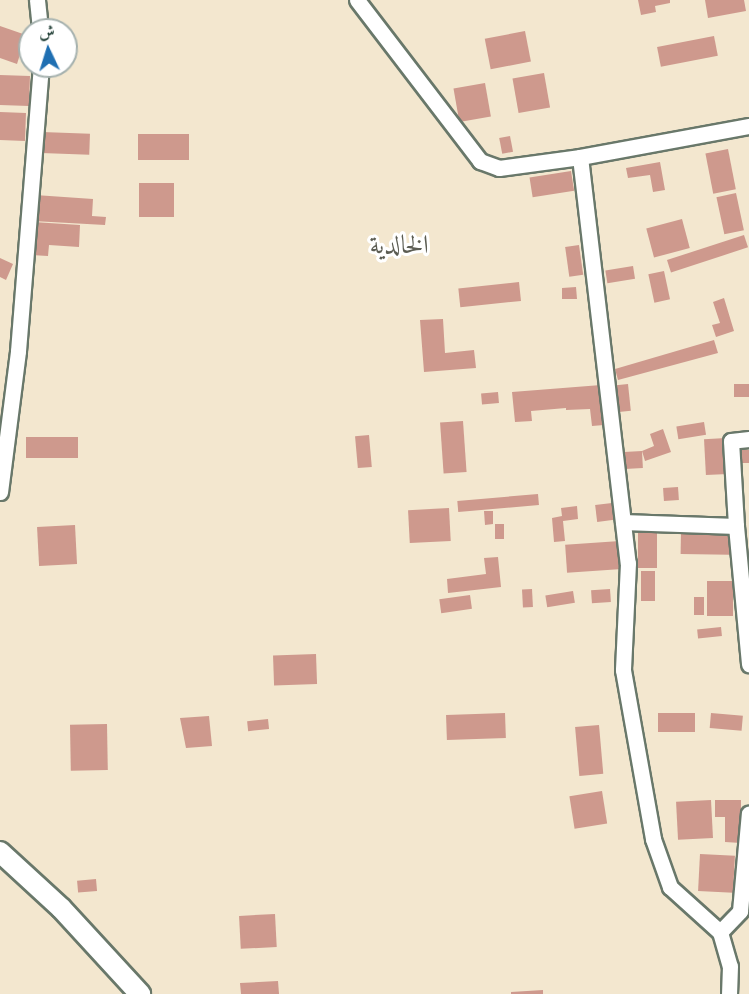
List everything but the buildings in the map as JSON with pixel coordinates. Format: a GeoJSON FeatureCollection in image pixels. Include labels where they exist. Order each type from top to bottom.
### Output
{"type":"FeatureCollection","features":[{"type":"Feature","properties":{"kind":"street"},"geometry":{"type":"LineString","coordinates":[[37,0],[39,18]]}},
{"type":"Feature","properties":{"kind":"street"},"geometry":{"type":"LineString","coordinates":[[357,0],[480,161],[499,168],[580,157],[749,126]]}},
{"type":"Feature","properties":{"kind":"street"},"geometry":{"type":"LineString","coordinates":[[0,492],[19,340],[40,78]]}},
{"type":"Feature","properties":{"kind":"street"},"geometry":{"type":"LineString","coordinates":[[580,157],[628,563],[624,670],[653,839],[670,887],[720,932],[730,966],[729,994]]}},
{"type":"Feature","properties":{"kind":"street"},"geometry":{"type":"LineString","coordinates":[[749,439],[731,441],[736,526],[749,664]]}},
{"type":"Feature","properties":{"kind":"street"},"geometry":{"type":"LineString","coordinates":[[623,522],[736,526]]}},
{"type":"Feature","properties":{"kind":"street"},"geometry":{"type":"LineString","coordinates":[[720,932],[740,911],[749,813]]}},
{"type":"Feature","properties":{"kind":"street"},"geometry":{"type":"LineString","coordinates":[[0,852],[61,908],[140,994]]}},
{"type":"Feature","properties":{"kind":"district","name":"الخالدية"},"geometry":{"type":"Point","coordinates":[399,245]}}]}
